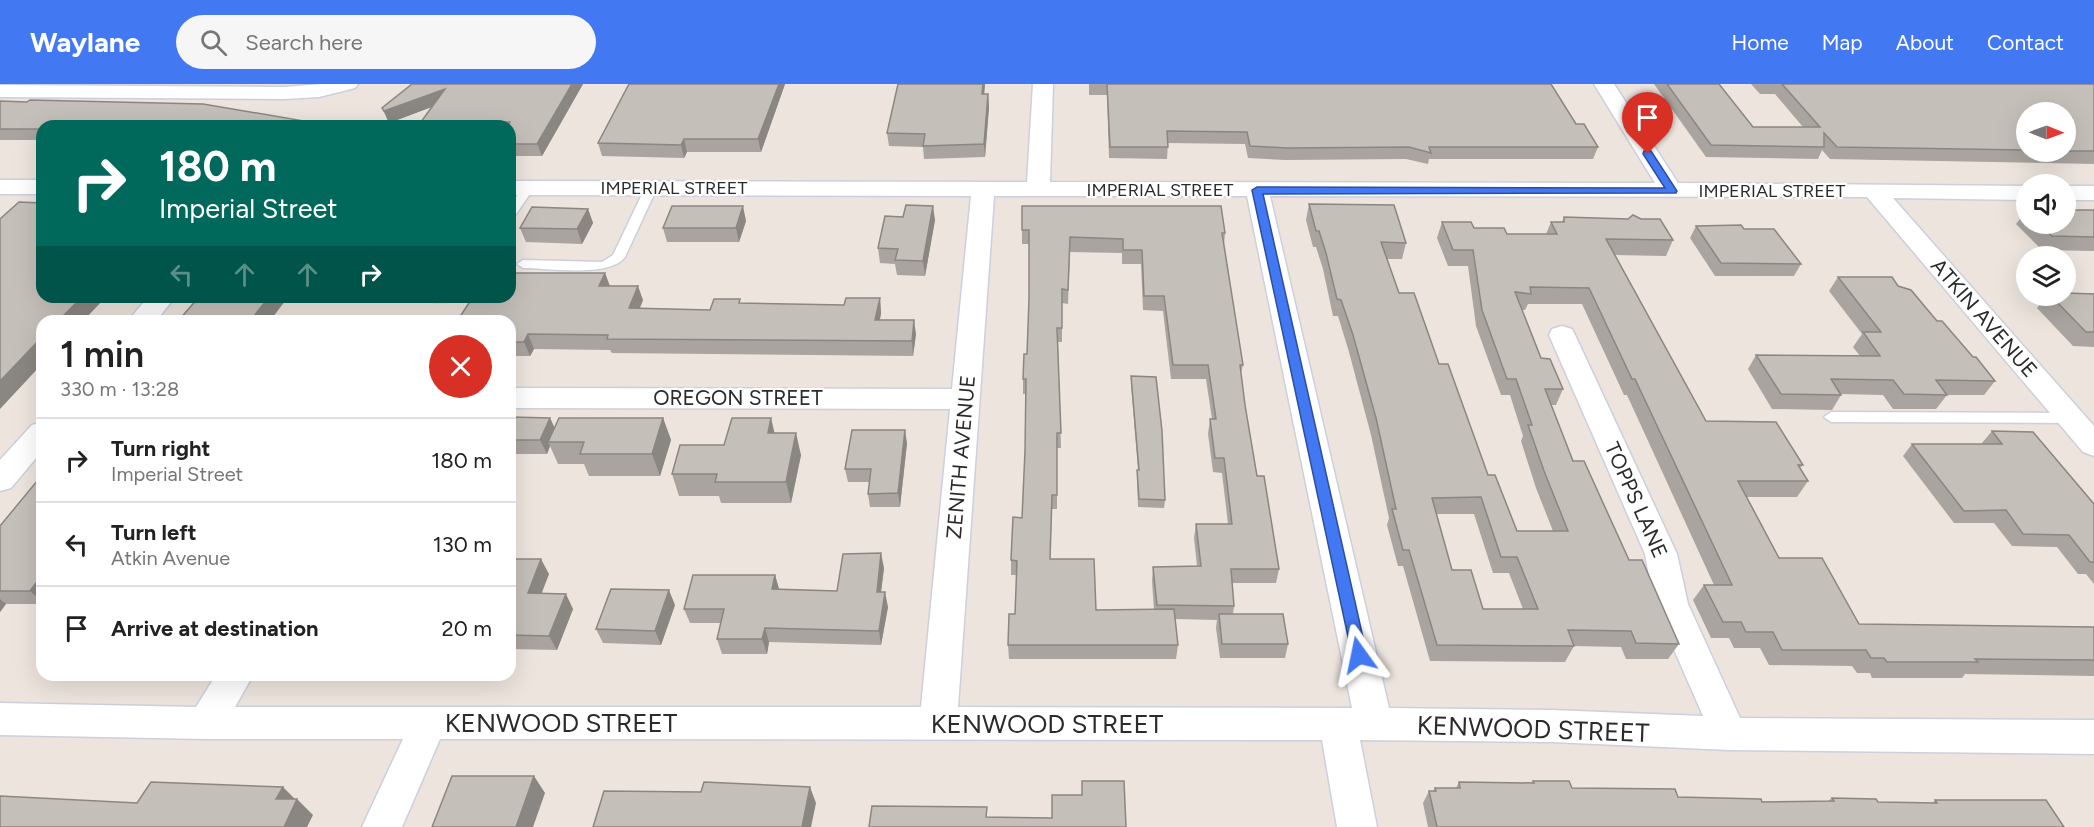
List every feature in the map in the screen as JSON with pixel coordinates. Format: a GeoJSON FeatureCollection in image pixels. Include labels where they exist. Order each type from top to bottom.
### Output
{"type":"FeatureCollection","features":[{"type":"Feature","properties":{"kind":"street"},"geometry":{"type":"LineString","coordinates":[[0,91],[125,88],[293,93],[319,91],[348,84]]}},
{"type":"Feature","properties":{"kind":"street"},"geometry":{"type":"LineString","coordinates":[[1038,190],[1043,84]]}},
{"type":"Feature","properties":{"kind":"street"},"geometry":{"type":"LineString","coordinates":[[1604,84],[1672,191]]}},
{"type":"Feature","properties":{"kind":"street"},"geometry":{"type":"LineString","coordinates":[[5,191],[36,188]]}},
{"type":"Feature","properties":{"kind":"street","name":"IMPERIAL STREET"},"geometry":{"type":"LineString","coordinates":[[519,188],[2016,193]]}},
{"type":"Feature","properties":{"kind":"street","name":"ZENITH AVENUE"},"geometry":{"type":"LineString","coordinates":[[938,724],[983,190]]}},
{"type":"Feature","properties":{"kind":"street"},"geometry":{"type":"LineString","coordinates":[[1257,190],[1356,724],[1357,827]]}},
{"type":"Feature","properties":{"kind":"street","name":"ATKIN AVENUE"},"geometry":{"type":"LineString","coordinates":[[1874,191],[2094,445]]}},
{"type":"Feature","properties":{"kind":"street"},"geometry":{"type":"LineString","coordinates":[[2076,193],[2094,193]]}},
{"type":"Feature","properties":{"kind":"street"},"geometry":{"type":"LineString","coordinates":[[146,315],[157,303]]}},
{"type":"Feature","properties":{"kind":"street","name":"TOPPS LANE"},"geometry":{"type":"LineString","coordinates":[[1562,335],[1661,554],[1671,604],[1729,734]]}},
{"type":"Feature","properties":{"kind":"street","name":"OREGON STREET"},"geometry":{"type":"LineString","coordinates":[[516,398],[966,399]]}},
{"type":"Feature","properties":{"kind":"street"},"geometry":{"type":"LineString","coordinates":[[0,480],[36,439]]}},
{"type":"Feature","properties":{"kind":"street"},"geometry":{"type":"LineString","coordinates":[[206,723],[231,681]]}},
{"type":"Feature","properties":{"kind":"street","name":"KENWOOD STREET"},"geometry":{"type":"LineString","coordinates":[[0,718],[206,723],[1356,724],[1552,726],[1729,734],[2094,737]]}},
{"type":"Feature","properties":{"kind":"street"},"geometry":{"type":"LineString","coordinates":[[382,827],[429,723]]}},
{"type":"Feature","properties":{"kind":"lane"},"geometry":{"type":"LineString","coordinates":[[523,264],[602,266],[613,263],[619,256],[651,188]]}},
{"type":"Feature","properties":{"kind":"lane"},"geometry":{"type":"LineString","coordinates":[[1832,417],[2070,418]]}},
{"type":"Feature","properties":{"kind":"building"},"geometry":{"type":"Polygon","coordinates":[[[412,84],[572,84],[537,144],[516,144],[516,120],[422,120],[445,89],[384,111],[382,108],[412,84]]]}},
{"type":"Feature","properties":{"kind":"building"},"geometry":{"type":"Polygon","coordinates":[[[629,84],[779,84],[758,139],[684,139],[681,145],[598,143],[629,84]]]}},
{"type":"Feature","properties":{"kind":"building"},"geometry":{"type":"Polygon","coordinates":[[[898,84],[983,84],[982,94],[988,94],[984,144],[923,146],[925,134],[887,133],[898,84]]]}},
{"type":"Feature","properties":{"kind":"building"},"geometry":{"type":"Polygon","coordinates":[[[1107,84],[1551,84],[1576,124],[1584,124],[1598,147],[1429,147],[1431,153],[1409,147],[1287,148],[1250,146],[1247,132],[1167,131],[1168,147],[1110,147],[1107,84]]]}},
{"type":"Feature","properties":{"kind":"building"},"geometry":{"type":"Polygon","coordinates":[[[1667,84],[1719,84],[1753,127],[1820,127],[1782,84],[2094,84],[2094,151],[2076,151],[2076,102],[2016,102],[2016,150],[1837,147],[1824,133],[1824,147],[1711,145],[1667,84]]]}},
{"type":"Feature","properties":{"kind":"building"},"geometry":{"type":"Polygon","coordinates":[[[30,100],[203,104],[298,120],[36,120],[36,129],[0,129],[0,101],[27,102],[30,100]]]}},
{"type":"Feature","properties":{"kind":"building"},"geometry":{"type":"Polygon","coordinates":[[[19,202],[36,203],[36,303],[76,303],[64,315],[36,315],[36,343],[0,381],[0,219],[19,202]]]}},
{"type":"Feature","properties":{"kind":"building"},"geometry":{"type":"Polygon","coordinates":[[[1309,204],[1394,205],[1406,243],[1381,242],[1399,293],[1414,293],[1439,364],[1448,364],[1488,475],[1495,475],[1517,531],[1568,531],[1528,425],[1532,425],[1516,379],[1507,379],[1482,310],[1473,250],[1453,250],[1442,222],[1471,222],[1474,228],[1504,228],[1507,234],[1557,234],[1551,222],[1564,222],[1564,217],[1628,219],[1633,215],[1641,219],[1660,219],[1673,240],[1606,239],[1706,421],[1776,422],[1803,465],[1798,465],[1808,481],[1738,481],[1779,558],[1822,558],[1859,624],[2094,627],[2094,660],[1975,659],[1978,662],[1887,662],[1884,658],[1871,658],[1866,650],[1782,650],[1773,632],[1746,632],[1741,622],[1723,622],[1704,585],[1732,585],[1635,379],[1632,379],[1589,288],[1530,287],[1531,294],[1515,292],[1541,358],[1550,359],[1563,389],[1545,389],[1573,461],[1584,461],[1629,560],[1642,560],[1679,644],[1636,643],[1631,631],[1568,630],[1574,646],[1437,645],[1409,550],[1403,550],[1392,509],[1396,509],[1376,418],[1353,335],[1341,300],[1337,299],[1326,253],[1319,231],[1316,231],[1309,204]],[[1481,497],[1432,498],[1452,570],[1471,570],[1483,609],[1538,609],[1517,557],[1501,557],[1481,497]]]}},
{"type":"Feature","properties":{"kind":"building"},"geometry":{"type":"Polygon","coordinates":[[[906,205],[933,206],[923,261],[895,260],[898,249],[878,248],[885,216],[903,217],[906,205]]]}},
{"type":"Feature","properties":{"kind":"building"},"geometry":{"type":"Polygon","coordinates":[[[672,206],[743,206],[736,228],[663,228],[672,206]]]}},
{"type":"Feature","properties":{"kind":"building"},"geometry":{"type":"Polygon","coordinates":[[[1022,206],[1221,206],[1225,233],[1222,233],[1243,365],[1240,365],[1245,405],[1257,476],[1264,476],[1279,569],[1231,569],[1234,606],[1157,605],[1153,567],[1201,566],[1196,524],[1232,524],[1224,458],[1215,458],[1210,419],[1216,419],[1208,365],[1173,365],[1164,296],[1144,296],[1142,250],[1123,250],[1123,239],[1070,237],[1068,290],[1062,289],[1062,328],[1057,328],[1061,433],[1057,433],[1057,495],[1052,495],[1050,559],[1094,559],[1096,610],[1174,609],[1178,645],[1008,645],[1009,614],[1015,614],[1017,561],[1011,560],[1013,517],[1022,518],[1025,451],[1026,379],[1023,379],[1024,354],[1027,354],[1029,230],[1022,230],[1022,206]]]}},
{"type":"Feature","properties":{"kind":"building"},"geometry":{"type":"Polygon","coordinates":[[[532,207],[588,209],[577,229],[520,228],[532,207]]]}},
{"type":"Feature","properties":{"kind":"building"},"geometry":{"type":"Polygon","coordinates":[[[2076,210],[2094,210],[2094,237],[2052,236],[2050,234],[2076,234],[2076,210]]]}},
{"type":"Feature","properties":{"kind":"building"},"geometry":{"type":"Polygon","coordinates":[[[1741,225],[1744,229],[1774,229],[1801,264],[1721,263],[1696,226],[1741,225]]]}},
{"type":"Feature","properties":{"kind":"building"},"geometry":{"type":"Polygon","coordinates":[[[516,273],[605,273],[599,286],[638,286],[629,308],[710,310],[714,299],[740,299],[739,303],[844,305],[846,298],[880,298],[875,320],[914,320],[912,341],[607,339],[608,335],[528,334],[524,342],[516,342],[516,315],[461,315],[469,303],[516,303],[516,273]]]}},
{"type":"Feature","properties":{"kind":"building"},"geometry":{"type":"Polygon","coordinates":[[[1838,277],[1892,277],[1898,286],[1911,290],[1937,321],[1942,321],[1995,381],[1936,380],[1947,395],[1904,394],[1893,380],[1831,379],[1841,395],[1781,394],[1756,355],[1880,356],[1863,332],[1881,332],[1838,277]]]}},
{"type":"Feature","properties":{"kind":"building"},"geometry":{"type":"Polygon","coordinates":[[[2076,293],[2094,294],[2094,332],[2086,332],[2061,306],[2076,306],[2076,293]]]}},
{"type":"Feature","properties":{"kind":"building"},"geometry":{"type":"Polygon","coordinates":[[[194,303],[264,303],[255,315],[183,315],[194,303]]]}},
{"type":"Feature","properties":{"kind":"building"},"geometry":{"type":"Polygon","coordinates":[[[1131,376],[1156,377],[1162,431],[1165,500],[1139,499],[1137,470],[1139,470],[1131,376]]]}},
{"type":"Feature","properties":{"kind":"building"},"geometry":{"type":"Polygon","coordinates":[[[516,417],[550,418],[540,440],[516,440],[516,417]]]}},
{"type":"Feature","properties":{"kind":"building"},"geometry":{"type":"Polygon","coordinates":[[[559,418],[663,418],[652,454],[580,454],[584,442],[548,442],[559,418]]]}},
{"type":"Feature","properties":{"kind":"building"},"geometry":{"type":"Polygon","coordinates":[[[732,418],[771,418],[768,433],[796,433],[786,482],[715,482],[717,474],[672,474],[680,445],[724,445],[732,418]]]}},
{"type":"Feature","properties":{"kind":"building"},"geometry":{"type":"Polygon","coordinates":[[[852,430],[905,430],[898,493],[868,494],[871,469],[845,469],[852,430]]]}},
{"type":"Feature","properties":{"kind":"building"},"geometry":{"type":"Polygon","coordinates":[[[1992,431],[2033,432],[2094,504],[2094,562],[2090,562],[2069,535],[2023,534],[2006,510],[1964,511],[1912,444],[2002,444],[1992,431]]]}},
{"type":"Feature","properties":{"kind":"building"},"geometry":{"type":"Polygon","coordinates":[[[36,482],[36,583],[30,591],[0,591],[0,526],[36,482]]]}},
{"type":"Feature","properties":{"kind":"building"},"geometry":{"type":"Polygon","coordinates":[[[881,553],[877,592],[885,592],[879,631],[765,628],[762,639],[717,639],[724,609],[684,609],[693,575],[775,575],[772,589],[837,591],[843,554],[881,553]]]}},
{"type":"Feature","properties":{"kind":"building"},"geometry":{"type":"Polygon","coordinates":[[[516,559],[541,559],[528,593],[566,594],[549,636],[516,635],[516,559]]]}},
{"type":"Feature","properties":{"kind":"building"},"geometry":{"type":"Polygon","coordinates":[[[611,589],[669,590],[655,631],[596,629],[611,589]]]}},
{"type":"Feature","properties":{"kind":"building"},"geometry":{"type":"Polygon","coordinates":[[[1219,614],[1283,614],[1288,644],[1222,644],[1219,614]]]}},
{"type":"Feature","properties":{"kind":"building"},"geometry":{"type":"Polygon","coordinates":[[[452,776],[534,776],[516,827],[432,827],[452,776]]]}},
{"type":"Feature","properties":{"kind":"building"},"geometry":{"type":"Polygon","coordinates":[[[1082,781],[1124,781],[1126,827],[869,827],[872,806],[987,807],[986,817],[1052,818],[1052,795],[1082,795],[1082,781]]]}},
{"type":"Feature","properties":{"kind":"building"},"geometry":{"type":"Polygon","coordinates":[[[1533,781],[1569,781],[1572,788],[1675,789],[1678,797],[1761,799],[1762,802],[1834,801],[1832,798],[1876,799],[1878,802],[1937,803],[1935,800],[2046,800],[2064,827],[1437,827],[1429,791],[1436,791],[1435,788],[1460,788],[1459,782],[1534,783],[1533,781]]]}},
{"type":"Feature","properties":{"kind":"building"},"geometry":{"type":"Polygon","coordinates":[[[151,782],[283,787],[276,799],[297,799],[284,827],[0,827],[0,796],[137,803],[151,782]]]}},
{"type":"Feature","properties":{"kind":"building"},"geometry":{"type":"Polygon","coordinates":[[[704,782],[810,787],[802,827],[593,827],[604,791],[701,792],[704,782]]]}},
{"type":"Feature","properties":{"kind":"route"},"geometry":{"type":"LineString","coordinates":[[1359,655],[1257,190],[1672,191],[1648,154]]}}]}
